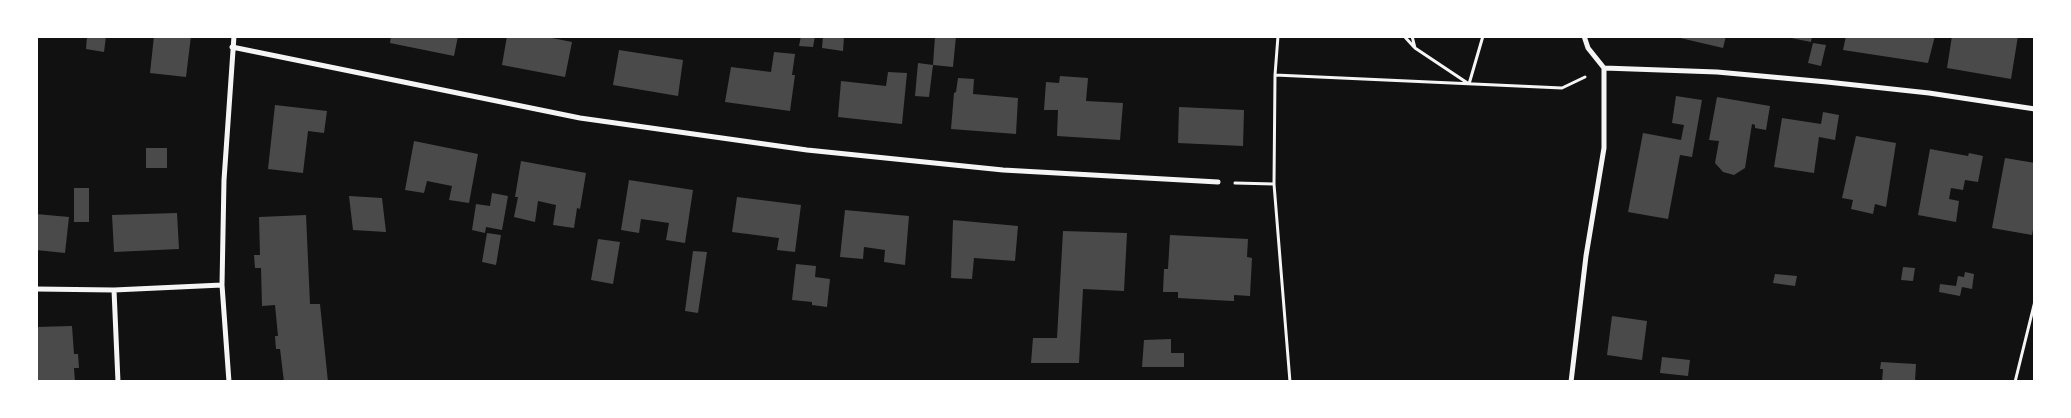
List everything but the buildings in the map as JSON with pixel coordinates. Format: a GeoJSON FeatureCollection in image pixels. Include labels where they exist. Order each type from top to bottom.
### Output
{"type":"FeatureCollection","features":[{"type":"Feature","properties":{"kind":"street"},"geometry":{"type":"LineString","coordinates":[[230,382],[222,285],[224,180],[234,36]]}},
{"type":"Feature","properties":{"kind":"street"},"geometry":{"type":"LineString","coordinates":[[1571,382],[1586,256],[1604,148],[1604,68],[1588,48],[1584,36]]}},
{"type":"Feature","properties":{"kind":"street"},"geometry":{"type":"LineString","coordinates":[[232,46],[580,118],[807,150],[1003,170],[1218,182]]}},
{"type":"Feature","properties":{"kind":"street"},"geometry":{"type":"LineString","coordinates":[[1604,68],[1717,72],[1827,82],[1929,93],[2035,109]]}},
{"type":"Feature","properties":{"kind":"street"},"geometry":{"type":"LineString","coordinates":[[36,289],[114,290],[222,285]]}},
{"type":"Feature","properties":{"kind":"street"},"geometry":{"type":"LineString","coordinates":[[114,290],[118,382]]}},
{"type":"Feature","properties":{"kind":"path"},"geometry":{"type":"LineString","coordinates":[[1278,36],[1275,75],[1274,184],[1290,382]]}},
{"type":"Feature","properties":{"kind":"path"},"geometry":{"type":"LineString","coordinates":[[1404,36],[1415,48],[1469,84]]}},
{"type":"Feature","properties":{"kind":"path"},"geometry":{"type":"LineString","coordinates":[[1412,36],[1415,48]]}},
{"type":"Feature","properties":{"kind":"path"},"geometry":{"type":"LineString","coordinates":[[1469,84],[1483,36]]}},
{"type":"Feature","properties":{"kind":"path"},"geometry":{"type":"LineString","coordinates":[[1275,75],[1562,88],[1604,68]]}},
{"type":"Feature","properties":{"kind":"path"},"geometry":{"type":"LineString","coordinates":[[1218,182],[1274,184]]}},
{"type":"Feature","properties":{"kind":"path"},"geometry":{"type":"LineString","coordinates":[[2015,382],[2035,301]]}}]}
